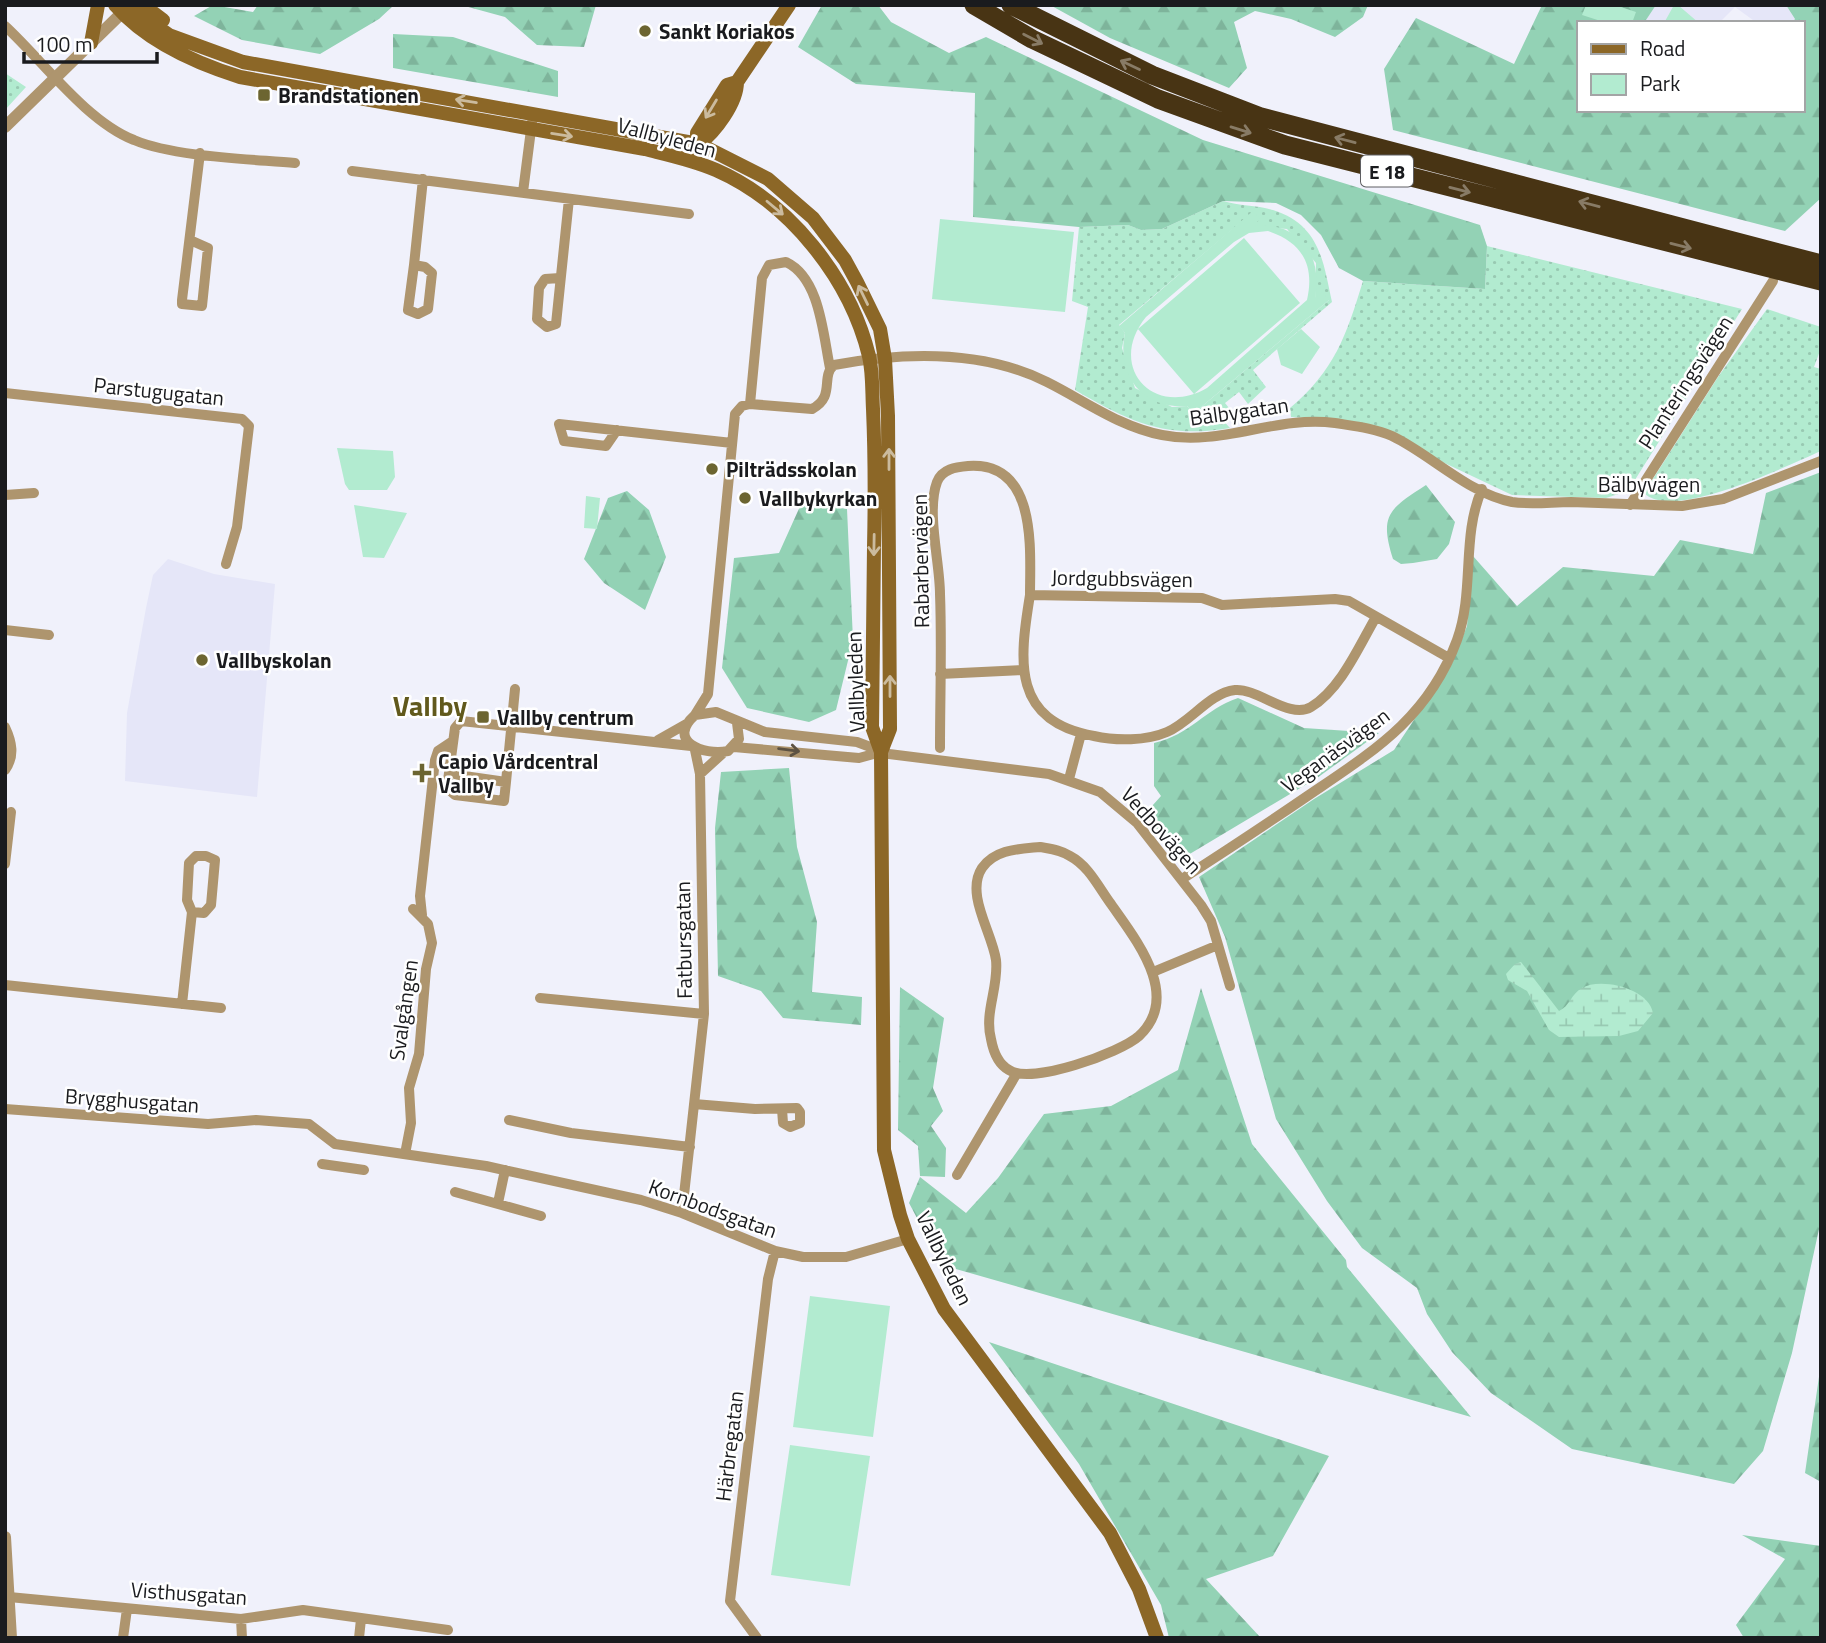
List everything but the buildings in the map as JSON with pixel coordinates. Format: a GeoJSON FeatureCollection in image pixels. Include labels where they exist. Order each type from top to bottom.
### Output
{"type":"FeatureCollection","features":[{"type":"Feature","properties":{"kind":"highway","name":"E 18"},"geometry":{"type":"LineString","coordinates":[[974,5],[1032,39],[1158,99],[1285,145],[1821,281]]}},
{"type":"Feature","properties":{"kind":"highway","name":"E 18"},"geometry":{"type":"LineString","coordinates":[[1011,5],[1152,75],[1261,117],[1821,264]]}},
{"type":"Feature","properties":{"kind":"main road"},"geometry":{"type":"LineString","coordinates":[[91,43],[98,5]]}},
{"type":"Feature","properties":{"kind":"main road"},"geometry":{"type":"LineString","coordinates":[[694,161],[699,144],[717,125],[737,91],[737,82],[789,5]]}},
{"type":"Feature","properties":{"kind":"main road","name":"Vallbyleden"},"geometry":{"type":"LineString","coordinates":[[128,7],[196,43],[243,62],[533,112],[699,144],[768,179],[813,218],[845,260],[857,282],[880,329],[885,359],[888,416],[890,729],[881,752]]}},
{"type":"Feature","properties":{"kind":"main road","name":"Vallbyleden"},"geometry":{"type":"LineString","coordinates":[[128,7],[138,27],[195,62],[240,77],[645,149],[694,161],[743,184],[777,210],[809,242],[846,299],[870,358],[875,503],[872,727],[881,752],[884,1150],[908,1239],[944,1308],[1110,1532],[1139,1589],[1157,1638]]}},
{"type":"Feature","properties":{"kind":"main road"},"geometry":{"type":"LineString","coordinates":[[699,144],[696,134],[718,98],[727,85],[737,82]]}},
{"type":"Feature","properties":{"kind":"main road"},"geometry":{"type":"LineString","coordinates":[[717,125],[717,139],[725,155]]}},
{"type":"Feature","properties":{"kind":"street"},"geometry":{"type":"LineString","coordinates":[[5,127],[128,7]]}},
{"type":"Feature","properties":{"kind":"street"},"geometry":{"type":"LineString","coordinates":[[5,26],[84,104],[119,132],[135,141],[200,153],[295,163]]}},
{"type":"Feature","properties":{"kind":"street"},"geometry":{"type":"LineString","coordinates":[[523,192],[533,112]]}},
{"type":"Feature","properties":{"kind":"street"},"geometry":{"type":"LineString","coordinates":[[190,240],[208,248],[202,306],[183,304],[181,300],[200,153]]}},
{"type":"Feature","properties":{"kind":"street"},"geometry":{"type":"LineString","coordinates":[[352,171],[689,214]]}},
{"type":"Feature","properties":{"kind":"street"},"geometry":{"type":"LineString","coordinates":[[414,265],[423,179]]}},
{"type":"Feature","properties":{"kind":"street"},"geometry":{"type":"LineString","coordinates":[[561,278],[569,200]]}},
{"type":"Feature","properties":{"kind":"street"},"geometry":{"type":"LineString","coordinates":[[693,748],[686,737],[692,719],[708,694],[735,414],[742,406],[750,404],[812,409],[825,397],[830,368],[819,316],[803,272],[786,262],[769,265],[762,278],[750,404]]}},
{"type":"Feature","properties":{"kind":"street","name":"Planteringsvägen"},"geometry":{"type":"LineString","coordinates":[[1630,505],[1773,281]]}},
{"type":"Feature","properties":{"kind":"street","name":"Bälbygatan"},"geometry":{"type":"LineString","coordinates":[[885,359],[912,356],[969,358],[1008,366],[1040,379],[1127,425],[1170,437],[1215,438],[1297,422],[1373,429],[1391,436],[1440,468],[1511,502]]}},
{"type":"Feature","properties":{"kind":"street"},"geometry":{"type":"LineString","coordinates":[[830,368],[870,358],[885,359]]}},
{"type":"Feature","properties":{"kind":"street","name":"Parstugugatan"},"geometry":{"type":"LineString","coordinates":[[5,393],[247,422],[249,426],[237,527],[226,564]]}},
{"type":"Feature","properties":{"kind":"street"},"geometry":{"type":"LineString","coordinates":[[617,430],[606,446],[576,444],[564,441],[559,424],[571,424],[732,443]]}},
{"type":"Feature","properties":{"kind":"street","name":"Bälbyvägen"},"geometry":{"type":"LineString","coordinates":[[1511,502],[1682,506],[1709,503],[1821,461]]}},
{"type":"Feature","properties":{"kind":"street","name":"Rabarbervägen"},"geometry":{"type":"LineString","coordinates":[[940,748],[940,592],[933,500],[938,479],[952,467],[977,465],[996,471],[1017,488],[1026,509],[1029,531],[1030,595]]}},
{"type":"Feature","properties":{"kind":"street","name":"Veganäsvägen"},"geometry":{"type":"LineString","coordinates":[[1182,879],[1386,742],[1422,705],[1449,658],[1464,619],[1470,573],[1472,521],[1482,489]]}},
{"type":"Feature","properties":{"kind":"street"},"geometry":{"type":"LineString","coordinates":[[5,495],[34,493]]}},
{"type":"Feature","properties":{"kind":"street","name":"Jordgubbsvägen"},"geometry":{"type":"LineString","coordinates":[[1376,617],[1331,688],[1308,709],[1293,709],[1237,690],[1224,693],[1166,733],[1110,739],[1081,734],[1047,719],[1031,699],[1023,670],[1023,635],[1030,595],[1202,598],[1222,605],[1335,599],[1349,601],[1449,658]]}},
{"type":"Feature","properties":{"kind":"street"},"geometry":{"type":"LineString","coordinates":[[5,630],[49,635]]}},
{"type":"Feature","properties":{"kind":"street"},"geometry":{"type":"LineString","coordinates":[[940,674],[1023,670]]}},
{"type":"Feature","properties":{"kind":"street"},"geometry":{"type":"LineString","coordinates":[[453,741],[447,788],[455,795],[504,801],[515,689]]}},
{"type":"Feature","properties":{"kind":"street"},"geometry":{"type":"LineString","coordinates":[[708,694],[724,716]]}},
{"type":"Feature","properties":{"kind":"street"},"geometry":{"type":"LineString","coordinates":[[656,741],[707,712],[765,732],[857,742],[881,752]]}},
{"type":"Feature","properties":{"kind":"street","name":"Svalgången"},"geometry":{"type":"LineString","coordinates":[[405,1154],[411,1123],[409,1088],[419,1054],[426,969],[432,943],[428,924],[418,912],[435,760],[442,746],[453,741],[455,728],[461,721],[512,726]]}},
{"type":"Feature","properties":{"kind":"street"},"geometry":{"type":"LineString","coordinates":[[700,774],[739,739],[737,723]]}},
{"type":"Feature","properties":{"kind":"street"},"geometry":{"type":"LineString","coordinates":[[512,726],[656,741],[711,753],[731,749],[859,758],[881,752]]}},
{"type":"Feature","properties":{"kind":"street"},"geometry":{"type":"LineString","coordinates":[[5,727],[12,747],[11,760],[5,770]]}},
{"type":"Feature","properties":{"kind":"street"},"geometry":{"type":"LineString","coordinates":[[1069,779],[1081,734]]}},
{"type":"Feature","properties":{"kind":"street","name":"Fatbursgatan"},"geometry":{"type":"LineString","coordinates":[[682,1213],[704,1014],[700,774],[693,748]]}},
{"type":"Feature","properties":{"kind":"street","name":"Vedbovägen"},"geometry":{"type":"LineString","coordinates":[[881,752],[1069,779],[1100,792],[1124,809],[1182,879],[1211,921],[1230,986]]}},
{"type":"Feature","properties":{"kind":"street"},"geometry":{"type":"LineString","coordinates":[[449,765],[457,775],[506,782]]}},
{"type":"Feature","properties":{"kind":"street"},"geometry":{"type":"LineString","coordinates":[[5,864],[11,812]]}},
{"type":"Feature","properties":{"kind":"street"},"geometry":{"type":"LineString","coordinates":[[1040,847],[1071,856],[1092,877],[1145,954],[1153,972],[1154,1011],[1144,1031],[1133,1042],[1089,1061],[1049,1071],[1017,1073],[1010,1071],[996,1056],[989,1028],[996,960],[976,891],[981,869],[989,860],[1012,850],[1040,847]]}},
{"type":"Feature","properties":{"kind":"street"},"geometry":{"type":"LineString","coordinates":[[182,1004],[192,912],[187,900],[189,863],[196,856],[206,856],[215,860],[211,905],[204,913],[192,912]]}},
{"type":"Feature","properties":{"kind":"street"},"geometry":{"type":"LineString","coordinates":[[1153,972],[1218,945]]}},
{"type":"Feature","properties":{"kind":"street"},"geometry":{"type":"LineString","coordinates":[[5,985],[221,1009]]}},
{"type":"Feature","properties":{"kind":"street"},"geometry":{"type":"LineString","coordinates":[[540,998],[704,1014]]}},
{"type":"Feature","properties":{"kind":"street"},"geometry":{"type":"LineString","coordinates":[[957,1175],[1017,1073]]}},
{"type":"Feature","properties":{"kind":"street"},"geometry":{"type":"LineString","coordinates":[[694,1104],[782,1109]]}},
{"type":"Feature","properties":{"kind":"street","name":"Brygghusgatan"},"geometry":{"type":"LineString","coordinates":[[5,1109],[208,1125],[256,1120]]}},
{"type":"Feature","properties":{"kind":"street","name":"Kornbodsgatan"},"geometry":{"type":"LineString","coordinates":[[256,1120],[309,1125],[335,1144],[505,1170],[682,1213],[775,1251],[828,1258],[865,1253],[908,1239]]}},
{"type":"Feature","properties":{"kind":"street"},"geometry":{"type":"LineString","coordinates":[[509,1120],[571,1133],[690,1147]]}},
{"type":"Feature","properties":{"kind":"street"},"geometry":{"type":"LineString","coordinates":[[335,1144],[325,1164],[364,1170]]}},
{"type":"Feature","properties":{"kind":"street"},"geometry":{"type":"LineString","coordinates":[[498,1203],[505,1170]]}},
{"type":"Feature","properties":{"kind":"street"},"geometry":{"type":"LineString","coordinates":[[455,1192],[541,1216]]}},
{"type":"Feature","properties":{"kind":"street","name":"Härbregatan"},"geometry":{"type":"LineString","coordinates":[[758,1638],[730,1601],[768,1279],[775,1251]]}},
{"type":"Feature","properties":{"kind":"street"},"geometry":{"type":"LineString","coordinates":[[5,1537],[11,1638]]}},
{"type":"Feature","properties":{"kind":"street","name":"Visthusgatan"},"geometry":{"type":"LineString","coordinates":[[9,1597],[241,1619],[303,1610],[448,1630]]}},
{"type":"Feature","properties":{"kind":"street"},"geometry":{"type":"LineString","coordinates":[[123,1638],[127,1609]]}},
{"type":"Feature","properties":{"kind":"street"},"geometry":{"type":"LineString","coordinates":[[241,1619],[242,1638]]}},
{"type":"Feature","properties":{"kind":"street"},"geometry":{"type":"LineString","coordinates":[[359,1638],[361,1619]]}},
{"type":"Feature","properties":{"kind":"shaded area"},"geometry":{"type":"Polygon","coordinates":[[[1656,5],[1786,5],[1795,19],[1754,21],[1735,7],[1721,21],[1645,21],[1656,5]]]}},
{"type":"Feature","properties":{"kind":"shaded area","name":"Vallbyskolan"},"geometry":{"type":"Polygon","coordinates":[[[168,559],[214,574],[275,584],[257,797],[125,781],[127,713],[146,608],[153,575],[168,559]]]}},
{"type":"Feature","properties":{"kind":"green space"},"geometry":{"type":"Polygon","coordinates":[[[213,5],[253,12],[258,5],[394,5],[379,19],[320,54],[242,40],[194,16],[213,5]]]}},
{"type":"Feature","properties":{"kind":"green space"},"geometry":{"type":"Polygon","coordinates":[[[461,5],[596,5],[584,47],[537,45],[505,17],[461,5]]]}},
{"type":"Feature","properties":{"kind":"green space"},"geometry":{"type":"Polygon","coordinates":[[[822,5],[878,5],[891,22],[949,53],[986,37],[1203,140],[1480,225],[1487,246],[1485,289],[1363,281],[1339,268],[1321,235],[1301,215],[1276,203],[1223,201],[1162,229],[1141,230],[1128,225],[1079,227],[973,217],[975,93],[856,84],[798,47],[822,5]]]}},
{"type":"Feature","properties":{"kind":"green space"},"geometry":{"type":"Polygon","coordinates":[[[1050,5],[1368,5],[1363,17],[1335,37],[1291,19],[1255,11],[1234,22],[1247,68],[1229,88],[1110,38],[1050,5]]]}},
{"type":"Feature","properties":{"kind":"green space"},"geometry":{"type":"Polygon","coordinates":[[[1542,5],[1656,5],[1645,21],[1577,21],[1577,112],[1805,112],[1805,21],[1794,21],[1795,19],[1786,5],[1821,5],[1821,198],[1785,231],[1393,130],[1384,69],[1416,18],[1514,64],[1542,5]]]}},
{"type":"Feature","properties":{"kind":"green space"},"geometry":{"type":"Polygon","coordinates":[[[1586,5],[1615,5],[1636,12],[1633,21],[1601,21],[1582,15],[1586,5]]]}},
{"type":"Feature","properties":{"kind":"green space"},"geometry":{"type":"Polygon","coordinates":[[[1674,5],[1678,5],[1697,21],[1665,21],[1674,5]]]}},
{"type":"Feature","properties":{"kind":"green space"},"geometry":{"type":"Polygon","coordinates":[[[393,34],[453,37],[558,71],[558,97],[393,68],[393,34]]]}},
{"type":"Feature","properties":{"kind":"green space"},"geometry":{"type":"Polygon","coordinates":[[[5,73],[26,87],[5,110],[5,73]]]}},
{"type":"Feature","properties":{"kind":"green space"},"geometry":{"type":"Polygon","coordinates":[[[1223,201],[1261,207],[1289,217],[1301,225],[1317,246],[1322,259],[1332,302],[1253,370],[1266,387],[1248,404],[1239,392],[1225,403],[1229,408],[1220,417],[1230,428],[1186,431],[1149,425],[1113,411],[1075,390],[1088,307],[1072,301],[1079,227],[1128,225],[1141,230],[1162,229],[1223,201]],[[1253,212],[1119,325],[1125,333],[1122,348],[1135,388],[1172,407],[1187,406],[1194,413],[1329,300],[1315,300],[1316,263],[1287,229],[1251,226],[1253,212]]]}},
{"type":"Feature","properties":{"kind":"green space"},"geometry":{"type":"Polygon","coordinates":[[[1253,211],[1260,219],[1253,226],[1283,229],[1304,244],[1315,267],[1315,298],[1322,292],[1329,300],[1194,413],[1187,406],[1157,402],[1136,387],[1125,363],[1125,333],[1119,326],[1253,211]],[[1268,231],[1249,233],[1234,242],[1146,317],[1135,335],[1131,353],[1133,369],[1141,382],[1153,392],[1169,397],[1187,396],[1207,388],[1307,300],[1309,276],[1303,256],[1290,241],[1268,231]]]}},
{"type":"Feature","properties":{"kind":"green space"},"geometry":{"type":"Polygon","coordinates":[[[940,219],[1074,232],[1065,312],[932,299],[940,219]]]}},
{"type":"Feature","properties":{"kind":"green space"},"geometry":{"type":"Polygon","coordinates":[[[1244,238],[1300,303],[1194,394],[1138,329],[1244,238]]]}},
{"type":"Feature","properties":{"kind":"green space"},"geometry":{"type":"Polygon","coordinates":[[[1487,246],[1742,309],[1628,491],[1606,498],[1512,495],[1358,422],[1291,417],[1290,408],[1318,380],[1337,351],[1363,281],[1485,289],[1487,246]]]}},
{"type":"Feature","properties":{"kind":"green space"},"geometry":{"type":"Polygon","coordinates":[[[1767,309],[1821,327],[1821,348],[1814,367],[1821,369],[1821,451],[1758,478],[1704,496],[1679,501],[1658,500],[1644,493],[1718,377],[1767,309]]]}},
{"type":"Feature","properties":{"kind":"green space"},"geometry":{"type":"Polygon","coordinates":[[[1301,329],[1320,347],[1302,374],[1281,365],[1277,349],[1301,329]]]}},
{"type":"Feature","properties":{"kind":"green space"},"geometry":{"type":"Polygon","coordinates":[[[337,448],[393,451],[395,477],[387,490],[349,490],[345,484],[337,448]]]}},
{"type":"Feature","properties":{"kind":"green space"},"geometry":{"type":"Polygon","coordinates":[[[1821,472],[1821,1220],[1792,1353],[1763,1451],[1734,1484],[1572,1449],[1491,1393],[1452,1352],[1427,1314],[1417,1288],[1362,1248],[1327,1201],[1276,1119],[1225,937],[1199,877],[1314,799],[1394,750],[1453,661],[1467,626],[1473,556],[1517,606],[1563,567],[1654,576],[1680,540],[1753,554],[1766,493],[1821,472]]]}},
{"type":"Feature","properties":{"kind":"green space"},"geometry":{"type":"Polygon","coordinates":[[[1426,485],[1455,522],[1449,544],[1437,559],[1401,564],[1393,559],[1389,544],[1387,532],[1390,514],[1403,500],[1426,485]]]}},
{"type":"Feature","properties":{"kind":"green space"},"geometry":{"type":"Polygon","coordinates":[[[627,491],[649,510],[666,557],[645,610],[604,583],[584,559],[608,498],[627,491]]]}},
{"type":"Feature","properties":{"kind":"green space"},"geometry":{"type":"Polygon","coordinates":[[[586,496],[600,498],[597,529],[584,528],[586,496]]]}},
{"type":"Feature","properties":{"kind":"green space"},"geometry":{"type":"Polygon","coordinates":[[[802,502],[847,509],[853,640],[836,710],[809,722],[747,708],[722,668],[734,558],[779,553],[802,502]]]}},
{"type":"Feature","properties":{"kind":"green space"},"geometry":{"type":"Polygon","coordinates":[[[354,505],[407,513],[384,558],[363,557],[354,505]]]}},
{"type":"Feature","properties":{"kind":"green space"},"geometry":{"type":"Polygon","coordinates":[[[1238,698],[1304,728],[1379,733],[1317,778],[1183,858],[1144,815],[1161,796],[1154,786],[1154,743],[1178,734],[1238,698]]]}},
{"type":"Feature","properties":{"kind":"green space"},"geometry":{"type":"Polygon","coordinates":[[[789,768],[797,847],[817,922],[812,992],[862,997],[861,1025],[783,1018],[761,991],[718,976],[715,828],[721,772],[789,768]]]}},
{"type":"Feature","properties":{"kind":"green space"},"geometry":{"type":"Polygon","coordinates":[[[1521,962],[1559,1011],[1582,988],[1611,984],[1634,991],[1643,997],[1650,1004],[1653,1013],[1638,1031],[1619,1036],[1559,1037],[1549,1030],[1527,991],[1508,980],[1506,974],[1515,964],[1521,962]]]}},
{"type":"Feature","properties":{"kind":"green space"},"geometry":{"type":"Polygon","coordinates":[[[900,987],[944,1018],[933,1088],[943,1111],[931,1126],[946,1148],[945,1177],[920,1176],[918,1146],[898,1130],[900,987]]]}},
{"type":"Feature","properties":{"kind":"green space"},"geometry":{"type":"Polygon","coordinates":[[[1201,988],[1252,1144],[1346,1260],[1347,1267],[1471,1417],[942,1265],[909,1203],[920,1177],[966,1213],[998,1178],[1044,1114],[1111,1106],[1178,1070],[1201,988]]]}},
{"type":"Feature","properties":{"kind":"green space"},"geometry":{"type":"Polygon","coordinates":[[[810,1296],[890,1306],[873,1437],[793,1427],[810,1296]]]}},
{"type":"Feature","properties":{"kind":"green space"},"geometry":{"type":"Polygon","coordinates":[[[989,1342],[1329,1456],[1273,1556],[1206,1579],[1261,1638],[1169,1638],[1161,1605],[1079,1464],[989,1342]]]}},
{"type":"Feature","properties":{"kind":"green space"},"geometry":{"type":"Polygon","coordinates":[[[1821,1363],[1821,1482],[1805,1473],[1821,1363]]]}},
{"type":"Feature","properties":{"kind":"green space"},"geometry":{"type":"Polygon","coordinates":[[[790,1445],[870,1456],[850,1586],[771,1575],[790,1445]]]}},
{"type":"Feature","properties":{"kind":"green space"},"geometry":{"type":"Polygon","coordinates":[[[1742,1535],[1821,1546],[1821,1638],[1744,1638],[1736,1625],[1785,1559],[1742,1535]]]}},
{"type":"Feature","properties":{"kind":"place","name":"Sankt Koriakos"},"geometry":{"type":"Point","coordinates":[645,31]}},
{"type":"Feature","properties":{"kind":"place","name":"Brandstationen"},"geometry":{"type":"Point","coordinates":[264,95]}},
{"type":"Feature","properties":{"kind":"place","name":"Pilträdsskolan"},"geometry":{"type":"Point","coordinates":[712,469]}},
{"type":"Feature","properties":{"kind":"place","name":"Vallbykyrkan"},"geometry":{"type":"Point","coordinates":[745,498]}},
{"type":"Feature","properties":{"kind":"place","name":"Vallbyskolan"},"geometry":{"type":"Point","coordinates":[202,660]}},
{"type":"Feature","properties":{"kind":"place","name":"Vallby centrum"},"geometry":{"type":"Point","coordinates":[483,717]}},
{"type":"Feature","properties":{"kind":"place","name":"Capio Vårdcentral Vallby"},"geometry":{"type":"Point","coordinates":[422,773]}},
{"type":"Feature","properties":{"kind":"district","name":"Vallby"},"geometry":{"type":"Point","coordinates":[430,705]}}]}
